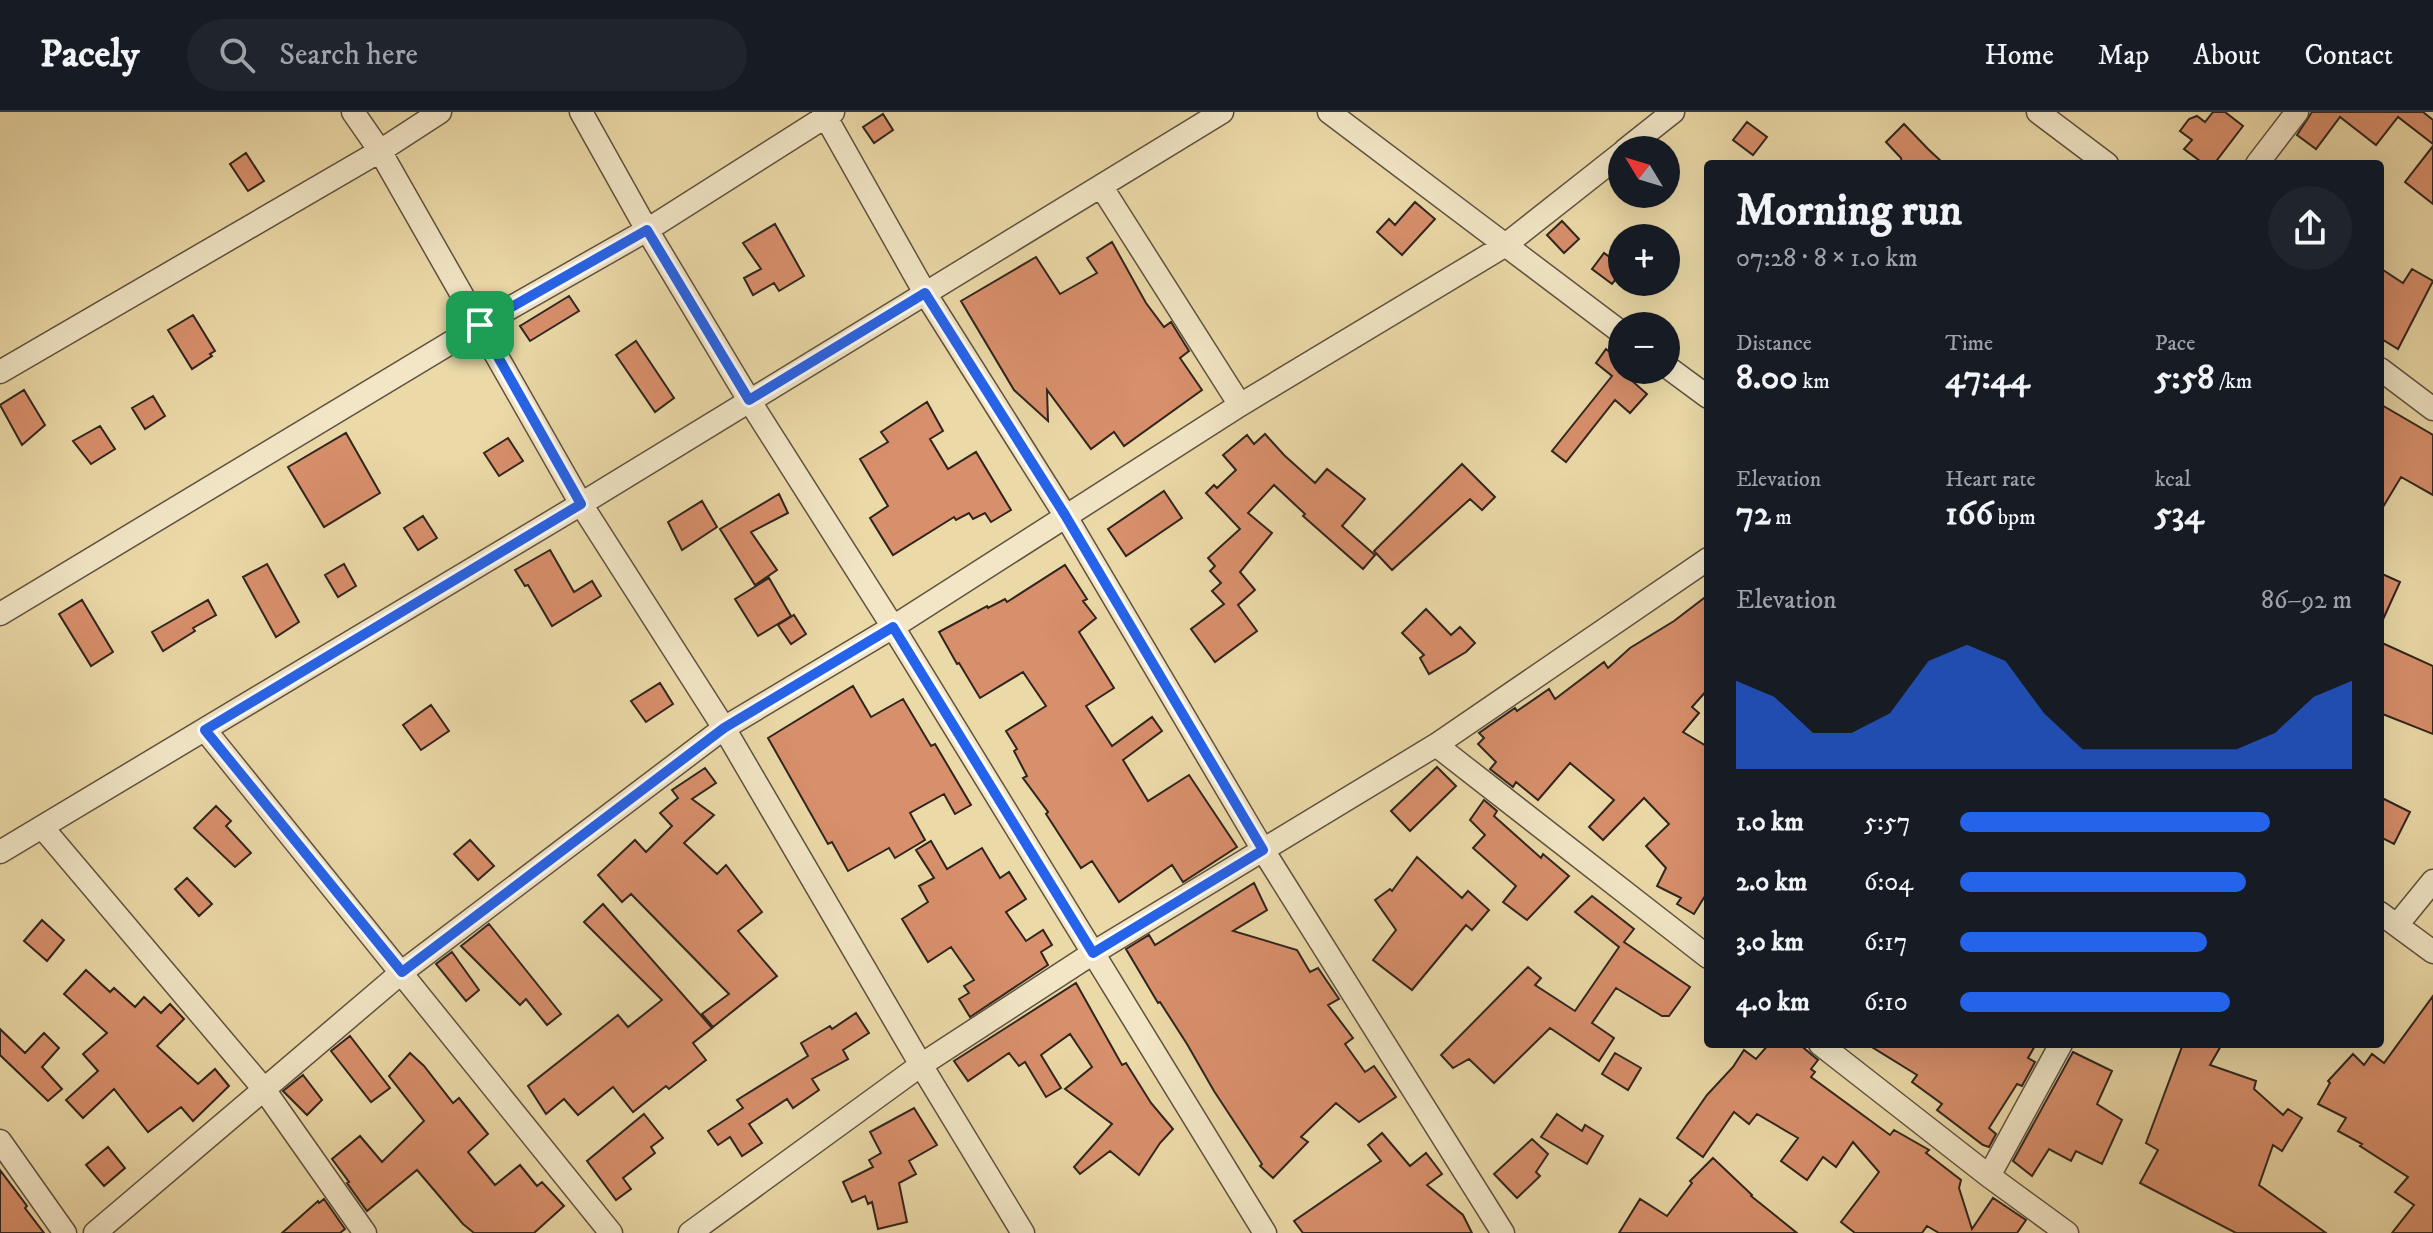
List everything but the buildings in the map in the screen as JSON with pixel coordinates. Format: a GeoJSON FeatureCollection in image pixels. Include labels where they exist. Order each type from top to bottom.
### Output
{"type":"FeatureCollection","features":[{"type":"Feature","properties":{"kind":"street"},"geometry":{"type":"LineString","coordinates":[[353,112],[380,151],[581,504],[724,728],[1023,1233]]}},
{"type":"Feature","properties":{"kind":"street"},"geometry":{"type":"LineString","coordinates":[[0,372],[380,151],[440,112]]}},
{"type":"Feature","properties":{"kind":"street"},"geometry":{"type":"LineString","coordinates":[[581,112],[647,230],[749,400],[893,627],[1265,1233]]}},
{"type":"Feature","properties":{"kind":"street"},"geometry":{"type":"LineString","coordinates":[[0,852],[581,504],[1222,112]]}},
{"type":"Feature","properties":{"kind":"street"},"geometry":{"type":"LineString","coordinates":[[1329,112],[1608,323]]}},
{"type":"Feature","properties":{"kind":"street"},"geometry":{"type":"LineString","coordinates":[[1643,136],[1673,112]]}},
{"type":"Feature","properties":{"kind":"street"},"geometry":{"type":"LineString","coordinates":[[2038,112],[2102,160]]}},
{"type":"Feature","properties":{"kind":"street"},"geometry":{"type":"LineString","coordinates":[[2260,160],[2297,112]]}},
{"type":"Feature","properties":{"kind":"street"},"geometry":{"type":"LineString","coordinates":[[0,614],[480,325],[647,230],[827,113],[925,293],[1065,515],[1263,850],[1503,1233]]}},
{"type":"Feature","properties":{"kind":"street"},"geometry":{"type":"LineString","coordinates":[[95,1233],[402,972],[724,728],[893,627],[1240,405],[1504,246],[1608,164]]}},
{"type":"Feature","properties":{"kind":"street"},"geometry":{"type":"LineString","coordinates":[[1101,186],[1240,405]]}},
{"type":"Feature","properties":{"kind":"street"},"geometry":{"type":"LineString","coordinates":[[2384,372],[2433,409]]}},
{"type":"Feature","properties":{"kind":"street"},"geometry":{"type":"LineString","coordinates":[[1680,376],[1704,394]]}},
{"type":"Feature","properties":{"kind":"street"},"geometry":{"type":"LineString","coordinates":[[690,1233],[921,1065],[1093,953],[1436,745],[1704,562]]}},
{"type":"Feature","properties":{"kind":"street"},"geometry":{"type":"LineString","coordinates":[[205,730],[611,1233]]}},
{"type":"Feature","properties":{"kind":"street"},"geometry":{"type":"LineString","coordinates":[[1436,745],[1704,954]]}},
{"type":"Feature","properties":{"kind":"street"},"geometry":{"type":"LineString","coordinates":[[42,827],[263,1088],[365,1233]]}},
{"type":"Feature","properties":{"kind":"street"},"geometry":{"type":"LineString","coordinates":[[2433,881],[2388,919],[2433,952]]}},
{"type":"Feature","properties":{"kind":"street"},"geometry":{"type":"LineString","coordinates":[[1825,1048],[2067,1233]]}},
{"type":"Feature","properties":{"kind":"street"},"geometry":{"type":"LineString","coordinates":[[1989,1176],[2059,1048]]}},
{"type":"Feature","properties":{"kind":"street"},"geometry":{"type":"LineString","coordinates":[[0,1141],[65,1233]]}},
{"type":"Feature","properties":{"kind":"route"},"geometry":{"type":"LineString","coordinates":[[647,230],[749,400],[925,293],[1065,515],[1263,850],[1093,953],[893,627],[724,728],[402,972],[205,730],[581,504],[480,325],[647,230]]}}]}
